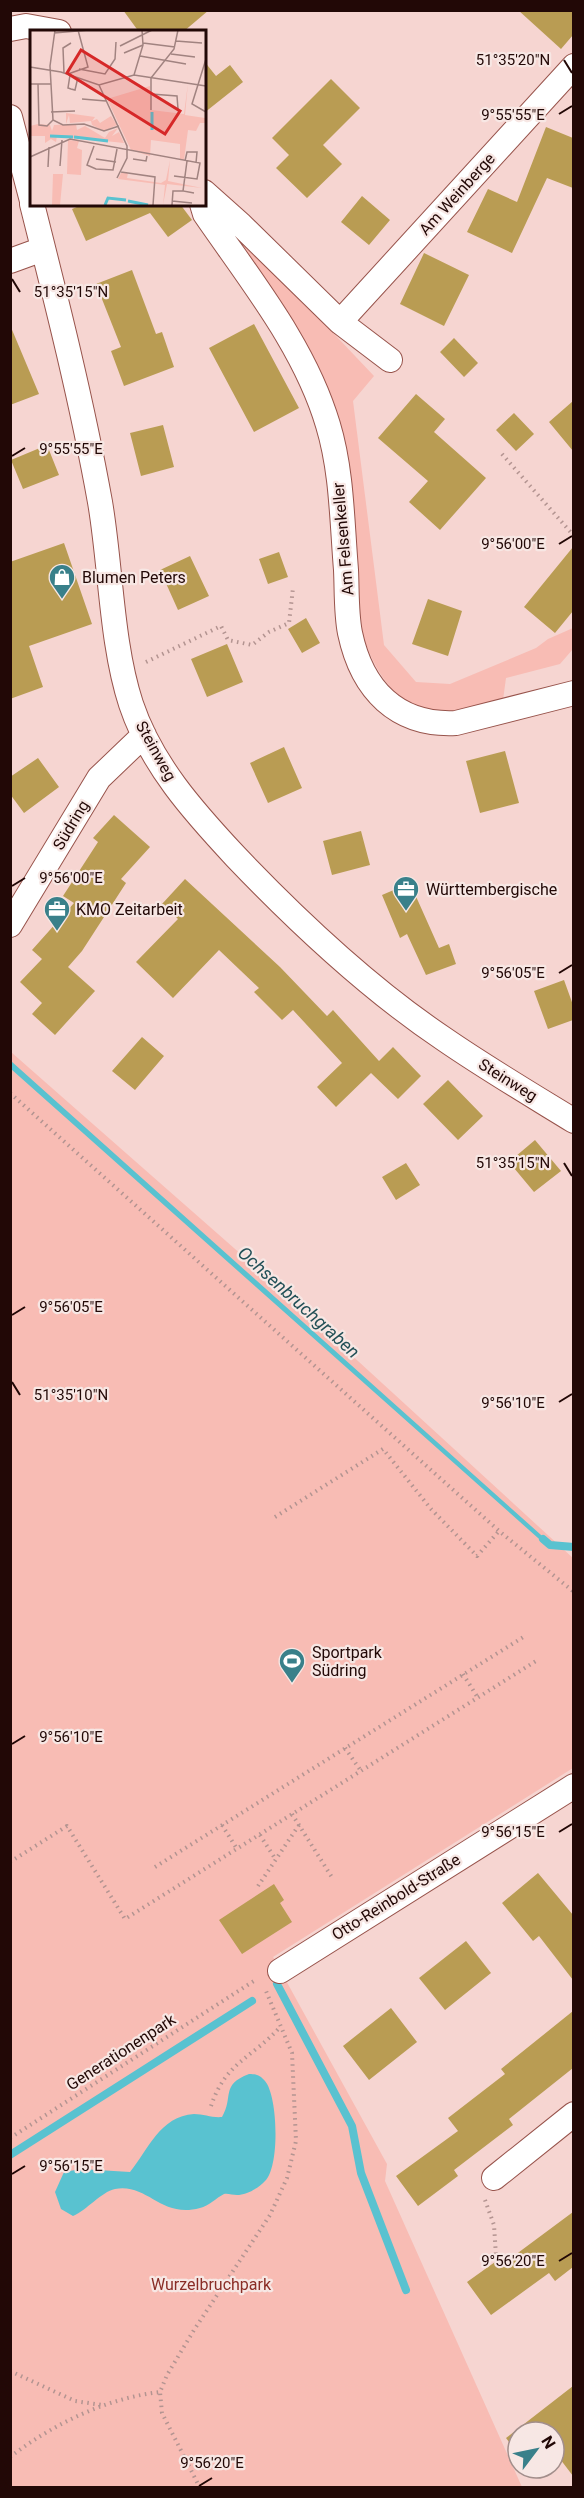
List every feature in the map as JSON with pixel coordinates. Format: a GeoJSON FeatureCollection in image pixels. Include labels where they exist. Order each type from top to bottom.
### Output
{"type":"FeatureCollection","features":[{"type":"Feature","properties":{"kind":"street"},"geometry":{"type":"LineString","coordinates":[[10,29],[26,26],[48,30]]}},
{"type":"Feature","properties":{"kind":"street","name":"Am Weinberge"},"geometry":{"type":"LineString","coordinates":[[340,322],[573,66]]}},
{"type":"Feature","properties":{"kind":"street","name":"Steinweg"},"geometry":{"type":"LineString","coordinates":[[10,117],[30,195]]}},
{"type":"Feature","properties":{"kind":"street"},"geometry":{"type":"LineString","coordinates":[[206,194],[340,322],[390,360]]}},
{"type":"Feature","properties":{"kind":"street","name":"Steinweg"},"geometry":{"type":"LineString","coordinates":[[33,206],[77,385],[100,504],[123,673],[131,704],[144,735],[179,792],[206,825],[318,938],[384,995],[443,1039],[573,1121]]}},
{"type":"Feature","properties":{"kind":"street","name":"Am Felsenkeller"},"geometry":{"type":"LineString","coordinates":[[203,206],[205,214],[296,351],[314,387],[328,426],[336,459],[350,633],[366,676],[377,693],[394,710],[415,720],[437,724],[456,723],[573,693]]}},
{"type":"Feature","properties":{"kind":"street"},"geometry":{"type":"LineString","coordinates":[[10,261],[44,249]]}},
{"type":"Feature","properties":{"kind":"street","name":"Südring"},"geometry":{"type":"LineString","coordinates":[[10,925],[99,778],[144,735]]}},
{"type":"Feature","properties":{"kind":"street","name":"Otto-Reinbold-Straße"},"geometry":{"type":"LineString","coordinates":[[270,1974],[573,1786]]}},
{"type":"Feature","properties":{"kind":"street"},"geometry":{"type":"LineString","coordinates":[[494,2178],[573,2114]]}},
{"type":"Feature","properties":{"kind":"path"},"geometry":{"type":"LineString","coordinates":[[502,454],[573,536]]}},
{"type":"Feature","properties":{"kind":"path"},"geometry":{"type":"LineString","coordinates":[[155,658],[221,626],[228,640],[252,645],[269,632],[289,623],[293,588]]}},
{"type":"Feature","properties":{"kind":"path"},"geometry":{"type":"LineString","coordinates":[[10,1093],[499,1531],[573,1592]]}},
{"type":"Feature","properties":{"kind":"path"},"geometry":{"type":"LineString","coordinates":[[275,1517],[383,1449],[431,1509],[477,1556],[499,1531]]}},
{"type":"Feature","properties":{"kind":"path"},"geometry":{"type":"LineString","coordinates":[[155,1867],[525,1636]]}},
{"type":"Feature","properties":{"kind":"path"},"geometry":{"type":"LineString","coordinates":[[10,1862],[67,1826],[125,1919],[536,1662]]}},
{"type":"Feature","properties":{"kind":"path"},"geometry":{"type":"LineString","coordinates":[[463,1674],[478,1698]]}},
{"type":"Feature","properties":{"kind":"path"},"geometry":{"type":"LineString","coordinates":[[345,1748],[361,1771]]}},
{"type":"Feature","properties":{"kind":"path"},"geometry":{"type":"LineString","coordinates":[[292,1814],[333,1879]]}},
{"type":"Feature","properties":{"kind":"path"},"geometry":{"type":"LineString","coordinates":[[222,1825],[237,1849]]}},
{"type":"Feature","properties":{"kind":"path"},"geometry":{"type":"LineString","coordinates":[[258,1886],[299,1825]]}},
{"type":"Feature","properties":{"kind":"path"},"geometry":{"type":"LineString","coordinates":[[260,1834],[276,1860]]}},
{"type":"Feature","properties":{"kind":"path"},"geometry":{"type":"LineString","coordinates":[[200,2487],[162,2413],[160,2392],[167,2375],[194,2330],[270,2216],[287,2178],[296,2141],[296,2101],[292,2053],[281,2026],[270,1974]]}},
{"type":"Feature","properties":{"kind":"path","name":"Generationenpark"},"geometry":{"type":"LineString","coordinates":[[10,2138],[245,1986]]}},
{"type":"Feature","properties":{"kind":"path"},"geometry":{"type":"LineString","coordinates":[[211,2106],[217,2087],[228,2072],[269,2040],[281,2026]]}},
{"type":"Feature","properties":{"kind":"path"},"geometry":{"type":"LineString","coordinates":[[494,2178],[484,2198],[494,2225],[496,2256]]}},
{"type":"Feature","properties":{"kind":"path"},"geometry":{"type":"LineString","coordinates":[[10,2371],[75,2401],[103,2405]]}},
{"type":"Feature","properties":{"kind":"path"},"geometry":{"type":"LineString","coordinates":[[10,2457],[79,2416],[103,2405],[134,2395],[160,2392]]}},
{"type":"Feature","properties":{"kind":"green space"},"geometry":{"type":"Polygon","coordinates":[[[214,214],[229,223],[374,376],[353,401],[384,645],[416,682],[450,684],[536,648],[548,639],[573,628],[573,649],[560,664],[506,678],[503,700],[462,711],[440,712],[406,701],[381,675],[372,659],[359,622],[343,459],[214,214]]]}},
{"type":"Feature","properties":{"kind":"green space","name":"Sportpark Südring"},"geometry":{"type":"Polygon","coordinates":[[[11,1052],[251,1263],[574,1559],[573,1768],[273,1957],[387,2164],[385,2181],[506,2451],[506,2480],[519,2480],[522,2487],[11,2487],[11,1052]]]}},
{"type":"Feature","properties":{"kind":"water"},"geometry":{"type":"Polygon","coordinates":[[[11,1061],[550,1545],[547,1546],[11,1069],[11,1061]]]}},
{"type":"Feature","properties":{"kind":"water"},"geometry":{"type":"Polygon","coordinates":[[[249,2074],[258,2075],[265,2081],[273,2101],[275,2116],[273,2162],[270,2173],[259,2186],[241,2195],[224,2194],[203,2207],[187,2210],[175,2209],[137,2191],[127,2189],[110,2191],[73,2216],[61,2209],[55,2192],[64,2172],[81,2169],[130,2172],[156,2136],[172,2121],[194,2114],[222,2117],[231,2087],[240,2078],[249,2074]]]}},
{"type":"Feature","properties":{"kind":"building"},"geometry":{"type":"Polygon","coordinates":[[[123,10],[209,10],[185,30],[138,30],[123,10]]]}},
{"type":"Feature","properties":{"kind":"building"},"geometry":{"type":"Polygon","coordinates":[[[518,10],[573,10],[573,35],[561,49],[518,10]]]}},
{"type":"Feature","properties":{"kind":"building"},"geometry":{"type":"Polygon","coordinates":[[[206,64],[216,76],[230,65],[243,82],[206,111],[206,64]]]}},
{"type":"Feature","properties":{"kind":"building"},"geometry":{"type":"Polygon","coordinates":[[[331,79],[360,108],[323,145],[342,164],[307,198],[276,168],[289,155],[272,138],[331,79]]]}},
{"type":"Feature","properties":{"kind":"building"},"geometry":{"type":"Polygon","coordinates":[[[546,127],[573,138],[573,188],[547,178],[512,253],[467,232],[488,189],[517,202],[546,127]]]}},
{"type":"Feature","properties":{"kind":"building"},"geometry":{"type":"Polygon","coordinates":[[[362,196],[390,220],[369,245],[341,222],[362,196]]]}},
{"type":"Feature","properties":{"kind":"building"},"geometry":{"type":"Polygon","coordinates":[[[79,206],[182,206],[192,220],[168,237],[150,213],[86,241],[72,209],[79,206]]]}},
{"type":"Feature","properties":{"kind":"building"},"geometry":{"type":"Polygon","coordinates":[[[424,253],[469,275],[444,326],[400,304],[424,253]]]}},
{"type":"Feature","properties":{"kind":"building"},"geometry":{"type":"Polygon","coordinates":[[[132,270],[156,334],[162,332],[174,367],[124,386],[111,351],[121,347],[96,284],[132,270]]]}},
{"type":"Feature","properties":{"kind":"building"},"geometry":{"type":"Polygon","coordinates":[[[254,324],[299,408],[254,432],[209,348],[254,324]]]}},
{"type":"Feature","properties":{"kind":"building"},"geometry":{"type":"Polygon","coordinates":[[[10,325],[39,394],[10,405],[10,325]]]}},
{"type":"Feature","properties":{"kind":"building"},"geometry":{"type":"Polygon","coordinates":[[[454,338],[478,363],[464,377],[440,352],[454,338]]]}},
{"type":"Feature","properties":{"kind":"building"},"geometry":{"type":"Polygon","coordinates":[[[416,394],[445,419],[434,432],[486,478],[440,530],[409,502],[428,481],[378,438],[416,394]]]}},
{"type":"Feature","properties":{"kind":"building"},"geometry":{"type":"Polygon","coordinates":[[[573,401],[573,451],[549,422],[573,401]]]}},
{"type":"Feature","properties":{"kind":"building"},"geometry":{"type":"Polygon","coordinates":[[[514,413],[534,434],[516,451],[496,430],[514,413]]]}},
{"type":"Feature","properties":{"kind":"building"},"geometry":{"type":"Polygon","coordinates":[[[163,425],[174,467],[141,476],[130,433],[163,425]]]}},
{"type":"Feature","properties":{"kind":"building"},"geometry":{"type":"Polygon","coordinates":[[[47,445],[59,475],[23,489],[11,460],[47,445]]]}},
{"type":"Feature","properties":{"kind":"building"},"geometry":{"type":"Polygon","coordinates":[[[64,543],[92,624],[29,646],[43,687],[10,699],[10,562],[64,543]]]}},
{"type":"Feature","properties":{"kind":"building"},"geometry":{"type":"Polygon","coordinates":[[[573,547],[573,611],[555,633],[524,607],[573,547]]]}},
{"type":"Feature","properties":{"kind":"building"},"geometry":{"type":"Polygon","coordinates":[[[279,552],[288,577],[268,584],[259,559],[279,552]]]}},
{"type":"Feature","properties":{"kind":"building"},"geometry":{"type":"Polygon","coordinates":[[[190,556],[209,596],[178,610],[160,570],[190,556]]]}},
{"type":"Feature","properties":{"kind":"building"},"geometry":{"type":"Polygon","coordinates":[[[428,599],[462,611],[448,656],[412,644],[428,599]]]}},
{"type":"Feature","properties":{"kind":"building"},"geometry":{"type":"Polygon","coordinates":[[[306,618],[320,643],[302,653],[288,629],[306,618]]]}},
{"type":"Feature","properties":{"kind":"building"},"geometry":{"type":"Polygon","coordinates":[[[227,644],[243,682],[207,697],[191,659],[227,644]]]}},
{"type":"Feature","properties":{"kind":"building"},"geometry":{"type":"Polygon","coordinates":[[[284,747],[302,788],[268,803],[250,763],[284,747]]]}},
{"type":"Feature","properties":{"kind":"building"},"geometry":{"type":"Polygon","coordinates":[[[505,751],[519,803],[480,813],[466,761],[505,751]]]}},
{"type":"Feature","properties":{"kind":"building"},"geometry":{"type":"Polygon","coordinates":[[[38,758],[59,787],[24,813],[10,794],[10,777],[38,758]]]}},
{"type":"Feature","properties":{"kind":"building"},"geometry":{"type":"Polygon","coordinates":[[[114,815],[150,847],[121,879],[126,883],[82,951],[68,967],[95,991],[55,1035],[32,1014],[42,1003],[20,982],[42,959],[32,950],[74,903],[63,896],[98,842],[93,838],[114,815]]]}},
{"type":"Feature","properties":{"kind":"building"},"geometry":{"type":"Polygon","coordinates":[[[361,831],[370,865],[332,875],[323,841],[361,831]]]}},
{"type":"Feature","properties":{"kind":"building"},"geometry":{"type":"Polygon","coordinates":[[[185,879],[280,967],[327,1016],[333,1010],[379,1061],[393,1047],[421,1076],[398,1099],[371,1073],[336,1107],[317,1087],[342,1063],[293,1010],[282,1020],[254,992],[259,988],[219,950],[173,998],[136,962],[178,919],[162,904],[185,879]]]}},
{"type":"Feature","properties":{"kind":"building"},"geometry":{"type":"Polygon","coordinates":[[[410,883],[439,948],[449,944],[456,964],[426,975],[407,934],[400,938],[382,895],[410,883]]]}},
{"type":"Feature","properties":{"kind":"building"},"geometry":{"type":"Polygon","coordinates":[[[564,980],[573,1005],[573,1020],[548,1029],[534,991],[564,980]]]}},
{"type":"Feature","properties":{"kind":"building"},"geometry":{"type":"Polygon","coordinates":[[[142,1037],[164,1056],[135,1090],[112,1071],[142,1037]]]}},
{"type":"Feature","properties":{"kind":"building"},"geometry":{"type":"Polygon","coordinates":[[[448,1080],[483,1116],[458,1140],[423,1104],[448,1080]]]}},
{"type":"Feature","properties":{"kind":"building"},"geometry":{"type":"Polygon","coordinates":[[[535,1140],[561,1171],[534,1192],[509,1162],[535,1140]]]}},
{"type":"Feature","properties":{"kind":"building"},"geometry":{"type":"Polygon","coordinates":[[[406,1163],[420,1185],[396,1200],[382,1177],[406,1163]]]}},
{"type":"Feature","properties":{"kind":"building"},"geometry":{"type":"Polygon","coordinates":[[[538,1873],[573,1915],[573,1980],[539,1936],[533,1941],[502,1903],[538,1873]]]}},
{"type":"Feature","properties":{"kind":"building"},"geometry":{"type":"Polygon","coordinates":[[[274,1884],[284,1900],[280,1903],[292,1922],[242,1954],[219,1920],[274,1884]]]}},
{"type":"Feature","properties":{"kind":"building"},"geometry":{"type":"Polygon","coordinates":[[[466,1941],[491,1973],[445,2010],[419,1978],[466,1941]]]}},
{"type":"Feature","properties":{"kind":"building"},"geometry":{"type":"Polygon","coordinates":[[[391,2008],[417,2042],[369,2080],[343,2046],[391,2008]]]}},
{"type":"Feature","properties":{"kind":"building"},"geometry":{"type":"Polygon","coordinates":[[[573,2011],[573,2068],[509,2119],[513,2125],[454,2170],[458,2176],[418,2206],[396,2176],[458,2131],[448,2118],[505,2074],[501,2069],[573,2011]]]}},
{"type":"Feature","properties":{"kind":"building"},"geometry":{"type":"Polygon","coordinates":[[[573,2212],[573,2267],[555,2281],[549,2273],[491,2315],[467,2282],[495,2262],[499,2267],[573,2212]]]}},
{"type":"Feature","properties":{"kind":"building"},"geometry":{"type":"Polygon","coordinates":[[[573,2386],[573,2476],[566,2467],[566,2420],[529,2420],[573,2386]]]}},
{"type":"Feature","properties":{"kind":"waterway","name":"Ochsenbruchgraben"},"geometry":{"type":"LineString","coordinates":[[543,1539],[550,1545],[574,1547]]}},
{"type":"Feature","properties":{"kind":"waterway"},"geometry":{"type":"LineString","coordinates":[[277,1984],[352,2126],[361,2173],[406,2290]]}},
{"type":"Feature","properties":{"kind":"waterway"},"geometry":{"type":"LineString","coordinates":[[10,2155],[252,2001]]}},
{"type":"Feature","properties":{"kind":"place","name":"Blumen Peters"},"geometry":{"type":"Point","coordinates":[62,600]}},
{"type":"Feature","properties":{"kind":"place","name":"Württembergische"},"geometry":{"type":"Point","coordinates":[406,912]}},
{"type":"Feature","properties":{"kind":"place","name":"KMO Zeitarbeit"},"geometry":{"type":"Point","coordinates":[57,932]}},
{"type":"Feature","properties":{"kind":"place","name":"Sportpark Südring"},"geometry":{"type":"Point","coordinates":[292,1684]}},
{"type":"Feature","properties":{"kind":"park label","name":"Wurzelbruchpark"},"geometry":{"type":"Point","coordinates":[211,2284]}}]}
